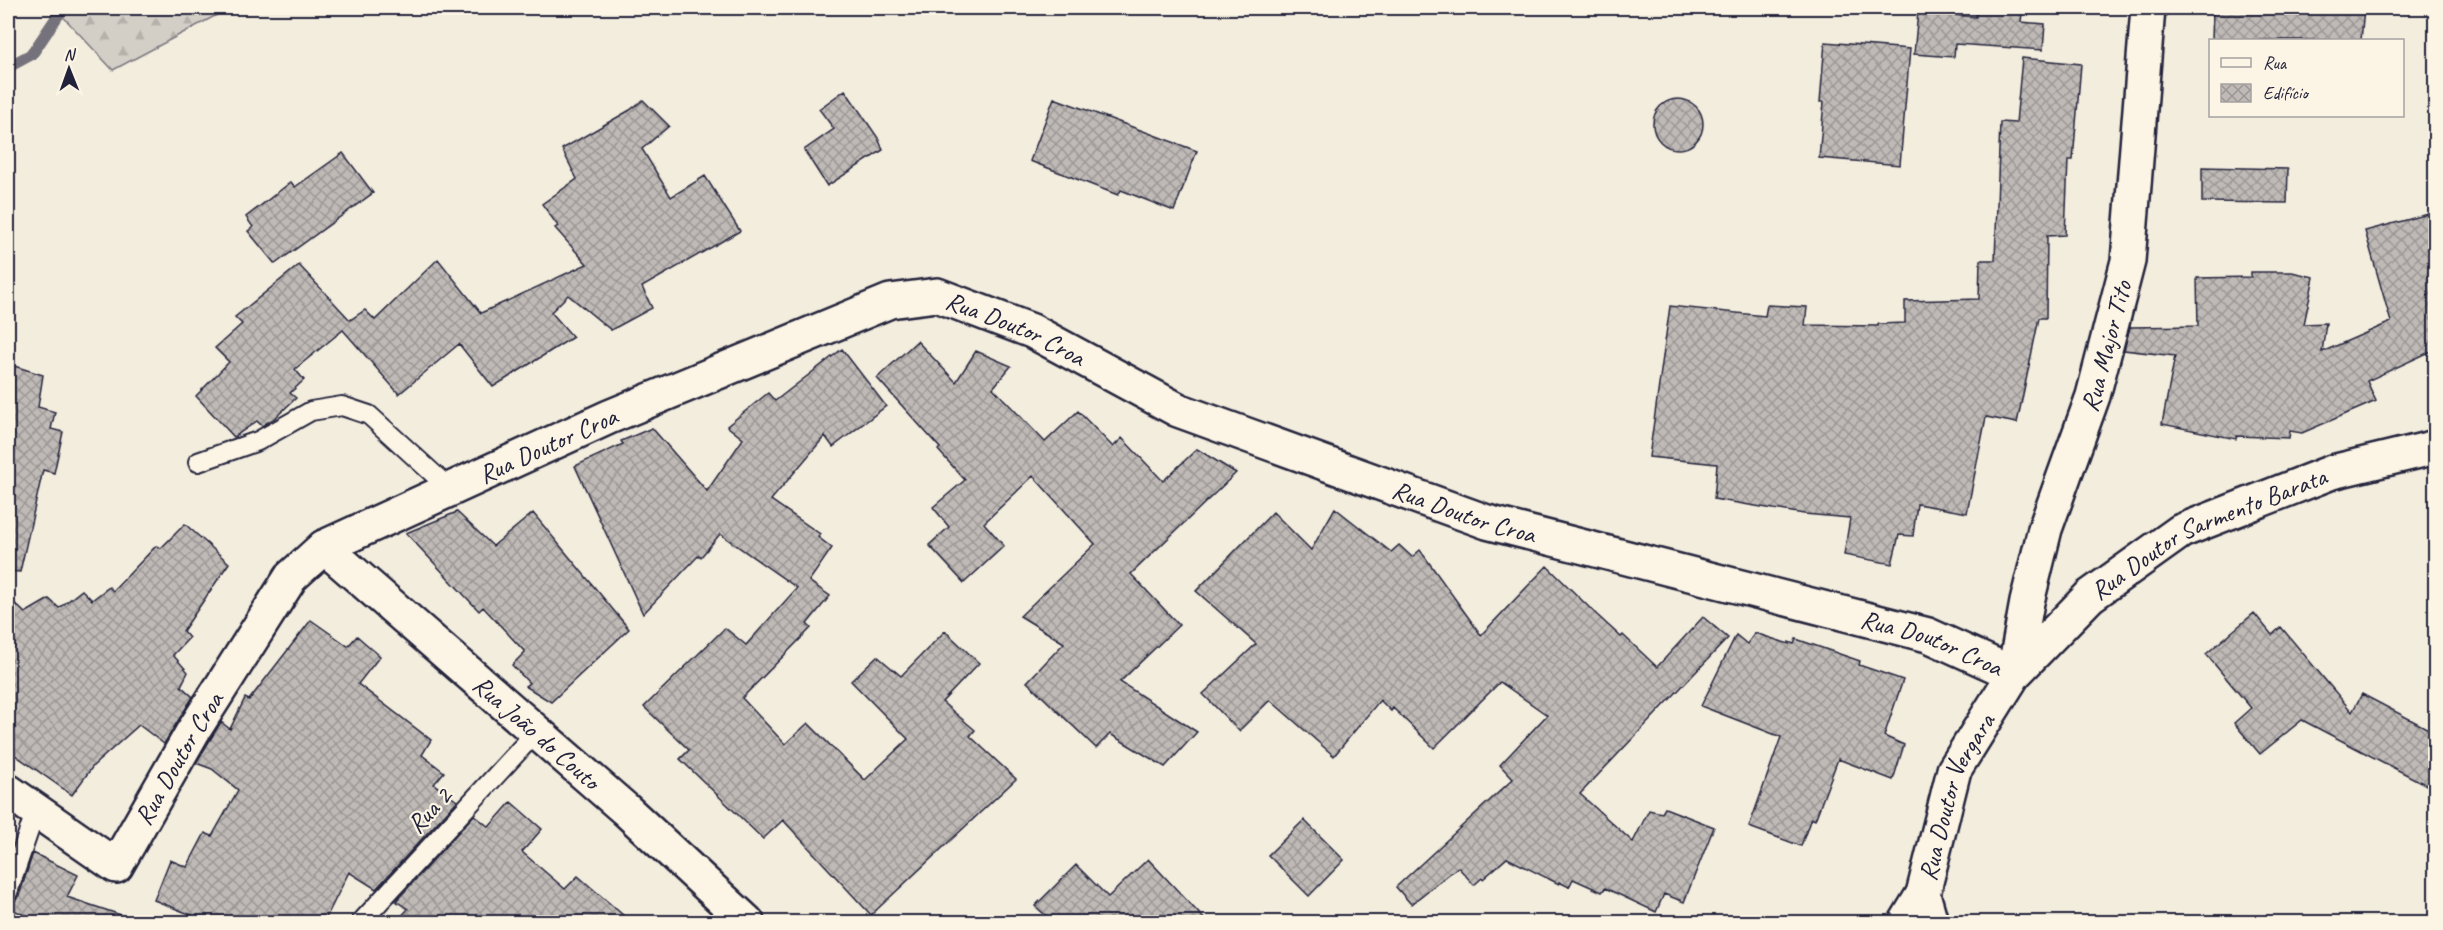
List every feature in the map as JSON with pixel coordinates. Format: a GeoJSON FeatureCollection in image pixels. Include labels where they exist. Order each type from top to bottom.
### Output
{"type":"FeatureCollection","features":[{"type":"Feature","properties":{"kind":"street","name":"Rua Major Tito"},"geometry":{"type":"LineString","coordinates":[[2014,674],[2027,602],[2045,529],[2093,396],[2128,261],[2148,8]]}},
{"type":"Feature","properties":{"kind":"street","name":"Rua Doutor Croa"},"geometry":{"type":"LineString","coordinates":[[36,810],[116,866],[192,733],[291,577],[324,547],[609,417],[890,301],[937,295],[1032,331],[1178,410],[1487,522],[1928,635],[2014,674]]}},
{"type":"Feature","properties":{"kind":"street","name":"Rua Doutor Sarmento Barata"},"geometry":{"type":"LineString","coordinates":[[2014,674],[2090,596],[2181,531],[2332,472],[2436,447]]}},
{"type":"Feature","properties":{"kind":"street","name":"Rua João do Couto"},"geometry":{"type":"LineString","coordinates":[[324,547],[625,809],[733,919]]}},
{"type":"Feature","properties":{"kind":"street","name":"Rua Doutor Vergara"},"geometry":{"type":"LineString","coordinates":[[1906,922],[1927,908],[1954,770],[2014,674]]}},
{"type":"Feature","properties":{"kind":"street"},"geometry":{"type":"LineString","coordinates":[[8,791],[36,810]]}},
{"type":"Feature","properties":{"kind":"lane"},"geometry":{"type":"LineString","coordinates":[[198,462],[258,441],[311,411],[342,406],[369,415],[450,489]]}},
{"type":"Feature","properties":{"kind":"lane","name":"Rua 2"},"geometry":{"type":"LineString","coordinates":[[361,922],[536,732]]}},
{"type":"Feature","properties":{"kind":"lane"},"geometry":{"type":"LineString","coordinates":[[8,892],[36,810]]}},
{"type":"Feature","properties":{"kind":"green space"},"geometry":{"type":"Polygon","coordinates":[[[55,8],[230,8],[113,70],[55,8]]]}},
{"type":"Feature","properties":{"kind":"building"},"geometry":{"type":"Polygon","coordinates":[[[2213,8],[2364,8],[2361,39],[2212,39],[2213,8]]]}},
{"type":"Feature","properties":{"kind":"building"},"geometry":{"type":"Polygon","coordinates":[[[1976,10],[2022,14],[2021,22],[2045,24],[2043,50],[1955,44],[1954,57],[1914,54],[1918,12],[1976,17],[1976,10]]]}},
{"type":"Feature","properties":{"kind":"building"},"geometry":{"type":"Polygon","coordinates":[[[1825,42],[1910,49],[1900,165],[1819,158],[1824,102],[1820,102],[1825,42]]]}},
{"type":"Feature","properties":{"kind":"building"},"geometry":{"type":"Polygon","coordinates":[[[2022,58],[2081,64],[2073,160],[2068,160],[2065,235],[2047,236],[2046,318],[2039,318],[2017,423],[1986,417],[1967,513],[1917,504],[1913,536],[1899,535],[1892,564],[1844,555],[1850,518],[1804,514],[1714,499],[1717,464],[1649,457],[1670,306],[1765,316],[1767,305],[1807,307],[1805,325],[1878,326],[1878,324],[1905,323],[1905,301],[1979,299],[1980,260],[1995,260],[2000,122],[2016,123],[2022,58]]]}},
{"type":"Feature","properties":{"kind":"building"},"geometry":{"type":"Polygon","coordinates":[[[845,90],[878,138],[883,150],[827,186],[804,150],[834,129],[819,109],[845,90]]]}},
{"type":"Feature","properties":{"kind":"building"},"geometry":{"type":"Polygon","coordinates":[[[1054,98],[1197,151],[1174,211],[1121,190],[1118,195],[1030,161],[1054,98]]]}},
{"type":"Feature","properties":{"kind":"building"},"geometry":{"type":"Polygon","coordinates":[[[1678,99],[1692,103],[1699,110],[1703,124],[1699,138],[1692,145],[1678,149],[1664,145],[1657,138],[1653,124],[1657,110],[1664,103],[1678,99]]]}},
{"type":"Feature","properties":{"kind":"building"},"geometry":{"type":"Polygon","coordinates":[[[643,100],[669,126],[642,149],[671,197],[705,176],[740,231],[642,287],[652,308],[611,330],[568,295],[551,312],[573,337],[493,387],[459,344],[399,394],[343,330],[295,369],[304,380],[290,393],[296,398],[275,418],[262,426],[257,421],[234,437],[196,396],[229,362],[215,348],[242,324],[235,317],[299,265],[350,320],[365,310],[375,320],[438,259],[481,313],[587,264],[555,228],[558,226],[542,204],[577,179],[562,149],[630,110],[643,100]]]}},
{"type":"Feature","properties":{"kind":"building"},"geometry":{"type":"Polygon","coordinates":[[[343,153],[373,193],[275,264],[248,231],[253,227],[246,217],[291,182],[295,187],[343,153]]]}},
{"type":"Feature","properties":{"kind":"building"},"geometry":{"type":"Polygon","coordinates":[[[2202,167],[2288,169],[2287,203],[2202,202],[2202,167]]]}},
{"type":"Feature","properties":{"kind":"building"},"geometry":{"type":"Polygon","coordinates":[[[2436,212],[2436,349],[2367,381],[2376,401],[2302,433],[2290,431],[2289,438],[2237,436],[2236,439],[2162,424],[2175,356],[2124,350],[2130,327],[2198,326],[2197,278],[2251,277],[2251,272],[2292,272],[2314,277],[2304,324],[2326,323],[2322,352],[2391,322],[2365,231],[2436,212]]]}},
{"type":"Feature","properties":{"kind":"building"},"geometry":{"type":"Polygon","coordinates":[[[917,341],[956,382],[976,351],[1011,366],[993,388],[1045,442],[1078,411],[1113,447],[1122,438],[1163,481],[1197,449],[1236,473],[1131,574],[1179,625],[1120,682],[1197,732],[1165,767],[1110,734],[1096,748],[1027,682],[1064,643],[1020,616],[1095,544],[1033,476],[984,523],[1004,546],[964,583],[929,545],[949,527],[933,507],[965,480],[938,450],[940,448],[877,378],[917,341]]]}},
{"type":"Feature","properties":{"kind":"building"},"geometry":{"type":"Polygon","coordinates":[[[842,349],[886,406],[833,447],[825,436],[771,500],[820,534],[818,537],[832,548],[809,581],[830,596],[807,624],[811,628],[742,698],[785,744],[808,723],[865,780],[908,739],[851,681],[877,656],[901,676],[945,631],[979,663],[942,702],[975,730],[970,736],[1016,779],[871,915],[783,820],[763,839],[680,759],[689,750],[644,707],[725,628],[746,645],[797,588],[720,534],[701,557],[699,555],[643,614],[575,466],[623,444],[621,441],[652,428],[707,491],[743,439],[727,426],[768,393],[775,401],[842,349]]]}},
{"type":"Feature","properties":{"kind":"building"},"geometry":{"type":"Polygon","coordinates":[[[8,364],[43,375],[38,407],[55,412],[51,429],[63,432],[54,473],[43,470],[20,572],[8,571],[8,364]]]}},
{"type":"Feature","properties":{"kind":"building"},"geometry":{"type":"Polygon","coordinates":[[[1335,508],[1391,552],[1399,545],[1412,557],[1420,550],[1481,635],[1547,566],[1597,615],[1621,637],[1623,635],[1657,667],[1703,617],[1728,638],[1580,794],[1633,842],[1649,810],[1662,813],[1665,808],[1714,827],[1684,902],[1664,894],[1656,912],[1605,888],[1602,892],[1573,879],[1569,887],[1559,882],[1559,884],[1507,858],[1474,885],[1458,867],[1411,904],[1396,887],[1513,779],[1500,765],[1547,715],[1500,682],[1434,748],[1393,708],[1391,711],[1380,700],[1334,756],[1270,700],[1239,731],[1203,694],[1256,644],[1196,591],[1273,512],[1311,550],[1335,508]]]}},
{"type":"Feature","properties":{"kind":"building"},"geometry":{"type":"Polygon","coordinates":[[[457,512],[493,546],[533,513],[629,629],[551,702],[525,686],[529,683],[512,665],[525,652],[483,607],[479,611],[406,533],[457,512]]]}},
{"type":"Feature","properties":{"kind":"building"},"geometry":{"type":"Polygon","coordinates":[[[185,524],[229,563],[183,631],[189,638],[173,655],[188,672],[181,686],[193,697],[164,744],[139,725],[93,766],[72,795],[8,750],[8,597],[25,613],[49,599],[59,608],[82,590],[92,600],[109,587],[113,591],[156,546],[161,548],[185,524]]]}},
{"type":"Feature","properties":{"kind":"building"},"geometry":{"type":"Polygon","coordinates":[[[2254,613],[2272,635],[2281,627],[2352,712],[2362,694],[2436,733],[2436,790],[2302,720],[2260,754],[2234,723],[2251,708],[2206,654],[2254,613]]]}},
{"type":"Feature","properties":{"kind":"building"},"geometry":{"type":"Polygon","coordinates":[[[311,620],[348,646],[357,636],[380,656],[358,684],[431,740],[422,755],[444,772],[434,784],[457,801],[376,889],[349,872],[324,922],[209,922],[154,900],[170,860],[187,867],[205,833],[212,836],[238,790],[212,769],[196,763],[221,722],[230,729],[245,698],[249,700],[311,620]]]}},
{"type":"Feature","properties":{"kind":"building"},"geometry":{"type":"Polygon","coordinates":[[[1755,633],[1789,644],[1789,642],[1794,644],[1796,639],[1860,661],[1859,665],[1903,680],[1884,736],[1904,745],[1893,780],[1838,759],[1815,820],[1811,818],[1801,846],[1749,827],[1781,737],[1701,706],[1736,635],[1747,644],[1755,633]]]}},
{"type":"Feature","properties":{"kind":"building"},"geometry":{"type":"Polygon","coordinates":[[[511,802],[542,829],[522,852],[565,889],[578,876],[631,922],[396,922],[408,909],[396,901],[474,815],[489,827],[511,802]]]}},
{"type":"Feature","properties":{"kind":"building"},"geometry":{"type":"Polygon","coordinates":[[[1304,820],[1344,860],[1309,896],[1268,855],[1304,820]]]}},
{"type":"Feature","properties":{"kind":"building"},"geometry":{"type":"Polygon","coordinates":[[[33,853],[78,875],[67,897],[127,917],[126,922],[38,922],[8,907],[8,903],[15,901],[19,896],[33,853]]]}},
{"type":"Feature","properties":{"kind":"building"},"geometry":{"type":"Polygon","coordinates":[[[1148,859],[1207,922],[1053,922],[1035,906],[1076,865],[1108,897],[1148,859]]]}},
{"type":"Feature","properties":{"kind":"waterway"},"geometry":{"type":"LineString","coordinates":[[8,67],[32,54],[63,8]]}}]}
